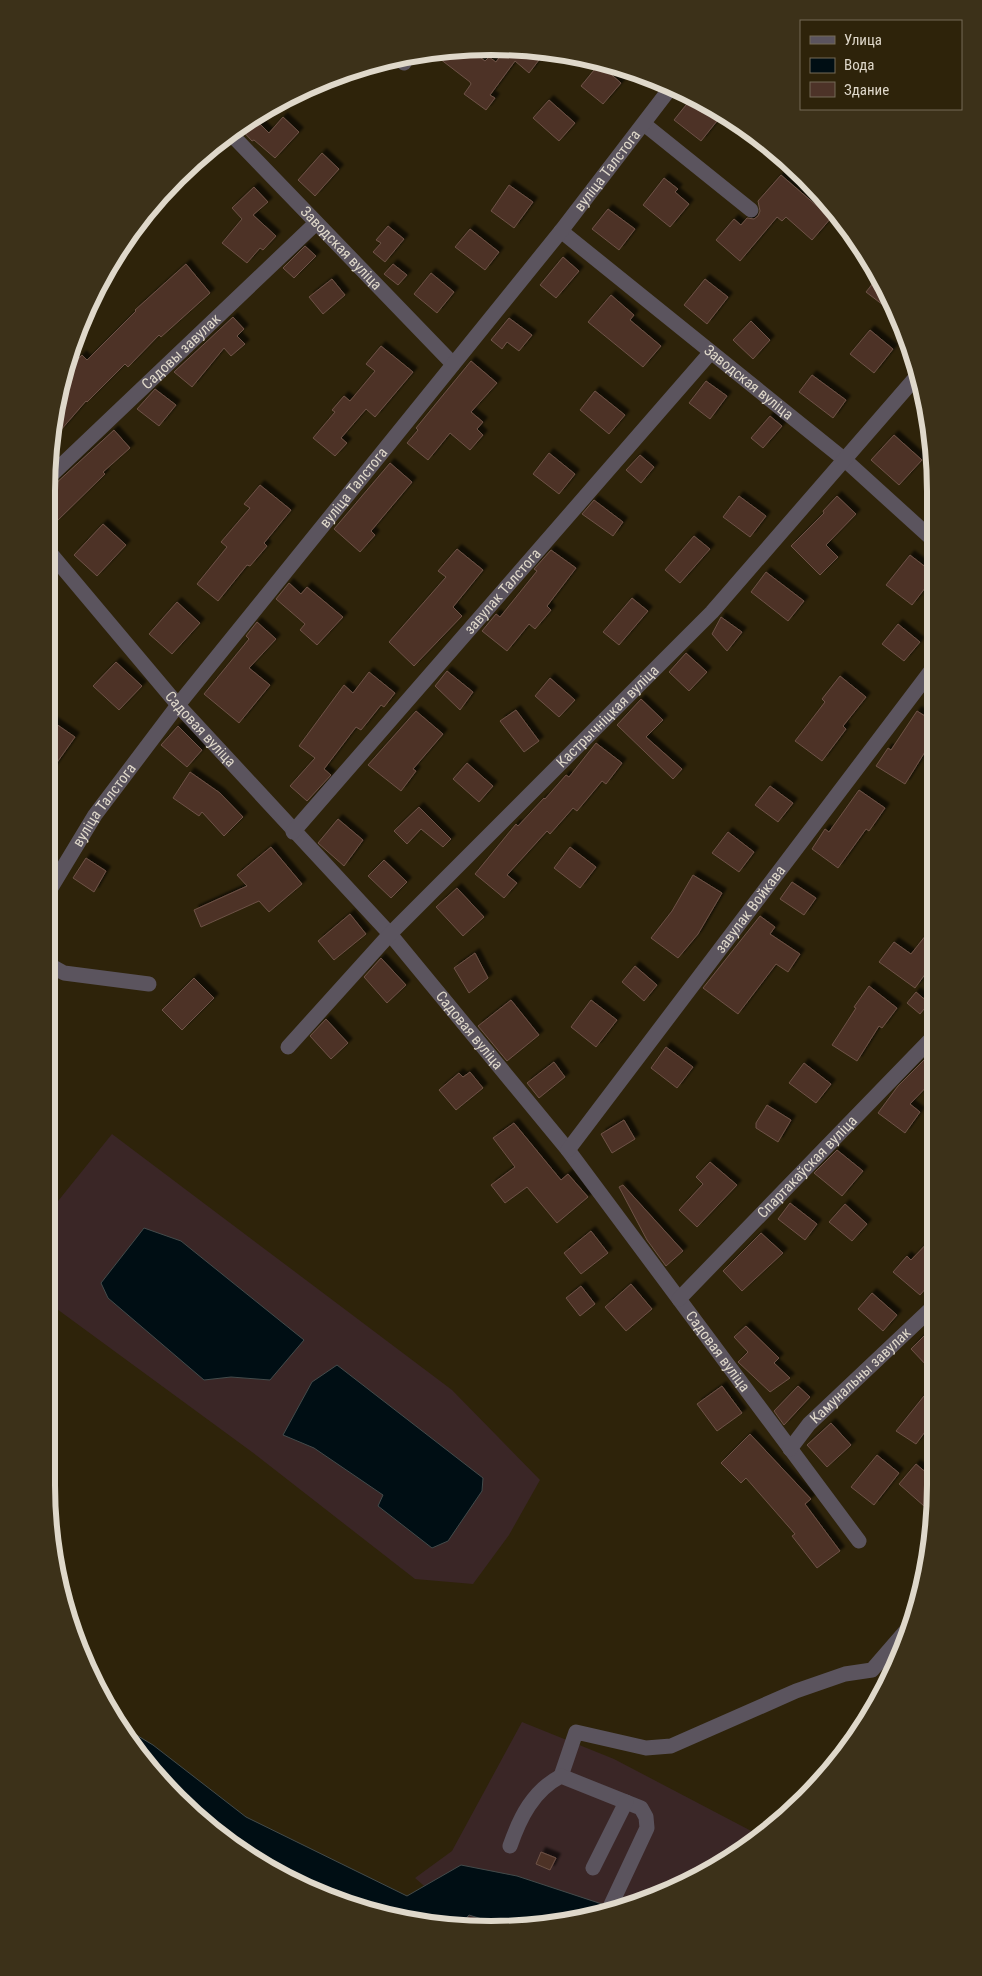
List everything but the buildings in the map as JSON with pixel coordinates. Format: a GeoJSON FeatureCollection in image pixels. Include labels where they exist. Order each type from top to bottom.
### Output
{"type":"FeatureCollection","features":[{"type":"Feature","properties":{"kind":"street","name":"вуліца Талстога"},"geometry":{"type":"LineString","coordinates":[[55,881],[94,815],[178,705],[560,231],[667,92]]}},
{"type":"Feature","properties":{"kind":"street"},"geometry":{"type":"LineString","coordinates":[[644,124],[751,210]]}},
{"type":"Feature","properties":{"kind":"street","name":"Заводская вуліца"},"geometry":{"type":"LineString","coordinates":[[235,138],[453,364]]}},
{"type":"Feature","properties":{"kind":"street","name":"Садовы завулак"},"geometry":{"type":"LineString","coordinates":[[56,471],[316,223]]}},
{"type":"Feature","properties":{"kind":"street","name":"Заводская вуліца"},"geometry":{"type":"LineString","coordinates":[[560,231],[845,460],[927,534]]}},
{"type":"Feature","properties":{"kind":"street","name":"завулак Талстога"},"geometry":{"type":"LineString","coordinates":[[293,832],[711,352]]}},
{"type":"Feature","properties":{"kind":"street","name":"Кастрычніцкая вуліца"},"geometry":{"type":"LineString","coordinates":[[288,1047],[390,934],[712,612],[913,381]]}},
{"type":"Feature","properties":{"kind":"street","name":"Садовая вуліца"},"geometry":{"type":"LineString","coordinates":[[55,559],[178,705],[293,832],[390,934],[568,1150],[859,1541]]}},
{"type":"Feature","properties":{"kind":"street","name":"завулак Войкава"},"geometry":{"type":"LineString","coordinates":[[568,1150],[927,676]]}},
{"type":"Feature","properties":{"kind":"street"},"geometry":{"type":"LineString","coordinates":[[55,968],[64,973],[150,984]]}},
{"type":"Feature","properties":{"kind":"street","name":"Спартакаўская вуліца"},"geometry":{"type":"LineString","coordinates":[[679,1299],[927,1043]]}},
{"type":"Feature","properties":{"kind":"street","name":"Камунальны завулак"},"geometry":{"type":"LineString","coordinates":[[790,1450],[809,1424],[927,1313]]}},
{"type":"Feature","properties":{"kind":"street"},"geometry":{"type":"LineString","coordinates":[[510,1846],[520,1816],[536,1795],[561,1776],[576,1732],[646,1748],[671,1746],[796,1691],[844,1674],[872,1670],[899,1639]]}},
{"type":"Feature","properties":{"kind":"street"},"geometry":{"type":"LineString","coordinates":[[561,1776],[641,1808],[646,1816],[647,1828],[612,1904]]}},
{"type":"Feature","properties":{"kind":"street"},"geometry":{"type":"LineString","coordinates":[[593,1868],[626,1802]]}},
{"type":"Feature","properties":{"kind":"shaded area"},"geometry":{"type":"Polygon","coordinates":[[[112,1134],[452,1390],[540,1480],[509,1535],[473,1584],[415,1579],[252,1452],[55,1308],[55,1205],[112,1134]]]}},
{"type":"Feature","properties":{"kind":"shaded area"},"geometry":{"type":"Polygon","coordinates":[[[522,1722],[614,1759],[754,1832],[709,1863],[658,1888],[631,1898],[576,1913],[520,1920],[464,1920],[415,1878],[452,1851],[522,1722]]]}},
{"type":"Feature","properties":{"kind":"water"},"geometry":{"type":"Polygon","coordinates":[[[144,1228],[181,1241],[304,1340],[270,1380],[231,1377],[204,1380],[108,1298],[101,1283],[144,1228]]]}},
{"type":"Feature","properties":{"kind":"water"},"geometry":{"type":"Polygon","coordinates":[[[337,1365],[483,1478],[482,1491],[448,1541],[432,1548],[378,1506],[383,1495],[314,1448],[283,1435],[312,1382],[337,1365]]]}},
{"type":"Feature","properties":{"kind":"water"},"geometry":{"type":"Polygon","coordinates":[[[132,1732],[153,1745],[246,1817],[407,1896],[461,1865],[517,1876],[606,1905],[576,1913],[520,1920],[488,1921],[469,1915],[465,1920],[462,1920],[406,1913],[378,1906],[324,1888],[273,1863],[249,1848],[204,1813],[163,1772],[132,1732]]]}}]}
